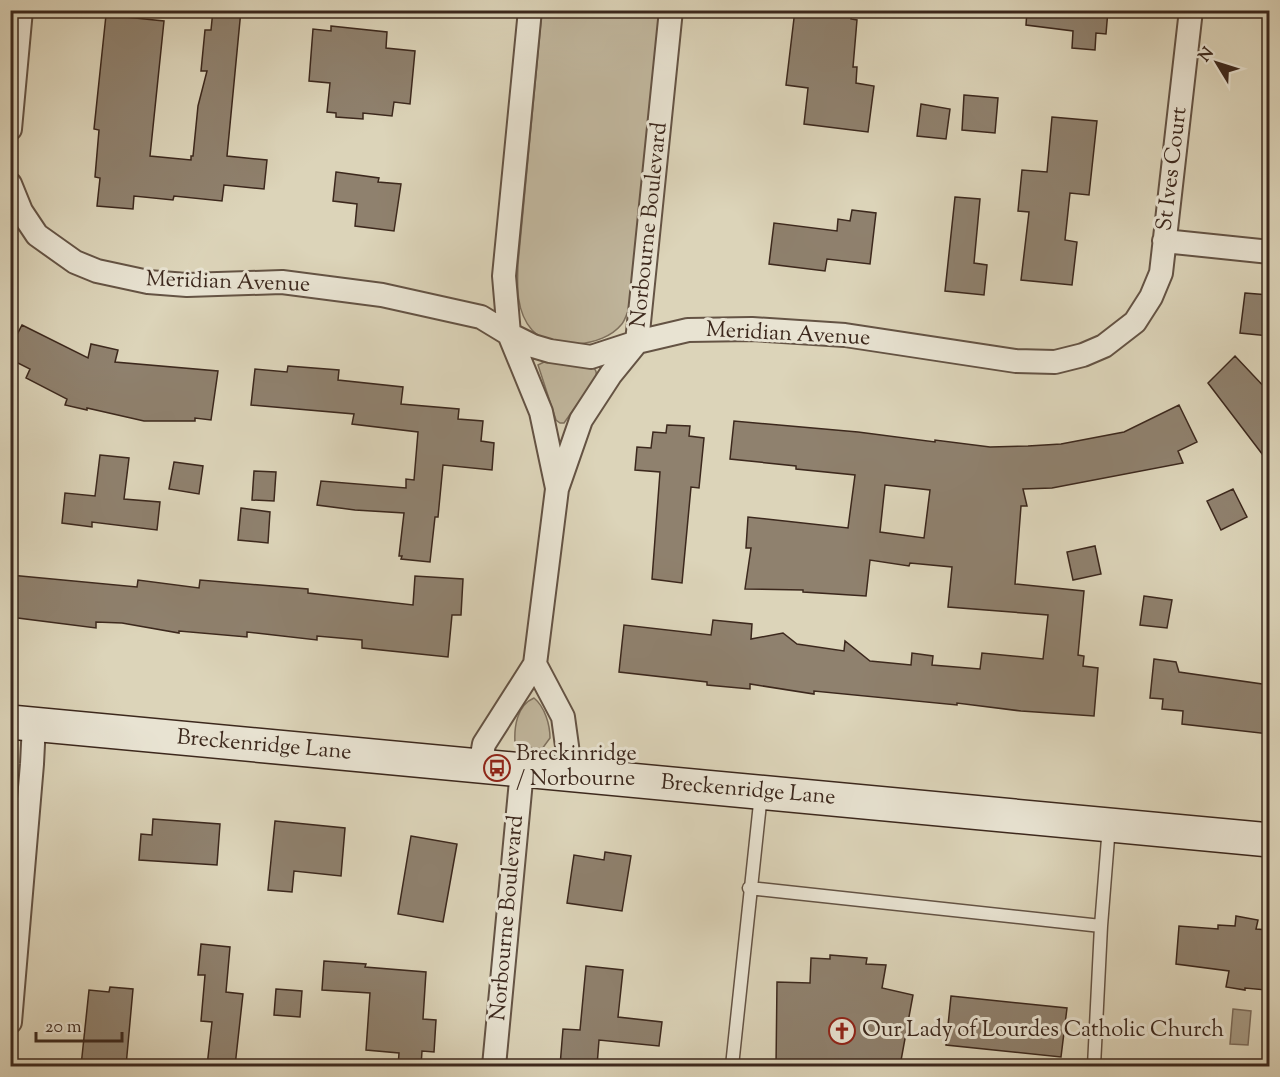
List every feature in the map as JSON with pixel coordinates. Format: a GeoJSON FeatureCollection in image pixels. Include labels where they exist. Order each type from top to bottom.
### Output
{"type":"FeatureCollection","features":[{"type":"Feature","properties":{"kind":"main road","name":"Breckenridge Lane"},"geometry":{"type":"LineString","coordinates":[[22,723],[1269,840]]}},
{"type":"Feature","properties":{"kind":"street"},"geometry":{"type":"LineString","coordinates":[[10,129],[21,10]]}},
{"type":"Feature","properties":{"kind":"street","name":"Norbourne Boulevard"},"geometry":{"type":"LineString","coordinates":[[530,10],[504,276],[509,334],[541,412],[557,489]]}},
{"type":"Feature","properties":{"kind":"street","name":"Norbourne Boulevard"},"geometry":{"type":"LineString","coordinates":[[480,766],[484,744],[535,664],[557,489],[581,420],[611,374],[637,342],[671,10]]}},
{"type":"Feature","properties":{"kind":"street","name":"St Ives Court"},"geometry":{"type":"LineString","coordinates":[[1135,322],[1151,297],[1161,273],[1191,10]]}},
{"type":"Feature","properties":{"kind":"street","name":"Meridian Avenue"},"geometry":{"type":"LineString","coordinates":[[10,184],[26,219],[37,234],[75,262],[97,271],[148,282],[187,285],[282,282],[382,295],[481,317],[533,346],[591,357],[637,342],[688,330],[752,329],[845,335],[1016,361],[1055,362],[1083,355],[1104,346],[1135,322]]}},
{"type":"Feature","properties":{"kind":"street"},"geometry":{"type":"LineString","coordinates":[[1164,241],[1269,252]]}},
{"type":"Feature","properties":{"kind":"street"},"geometry":{"type":"LineString","coordinates":[[535,664],[563,717],[571,775]]}},
{"type":"Feature","properties":{"kind":"street"},"geometry":{"type":"LineString","coordinates":[[10,1022],[32,776],[22,723]]}},
{"type":"Feature","properties":{"kind":"street","name":"Norbourne Boulevard"},"geometry":{"type":"LineString","coordinates":[[494,1066],[522,770]]}},
{"type":"Feature","properties":{"kind":"lane"},"geometry":{"type":"LineString","coordinates":[[732,1066],[749,888],[761,793]]}},
{"type":"Feature","properties":{"kind":"lane"},"geometry":{"type":"LineString","coordinates":[[1093,1066],[1109,825]]}},
{"type":"Feature","properties":{"kind":"lane"},"geometry":{"type":"LineString","coordinates":[[749,888],[1101,926]]}},
{"type":"Feature","properties":{"kind":"shaded area"},"geometry":{"type":"Polygon","coordinates":[[[542,11],[660,11],[629,308],[625,319],[613,332],[590,342],[577,344],[552,342],[532,330],[523,315],[519,298],[518,264],[542,11]]]}},
{"type":"Feature","properties":{"kind":"shaded area"},"geometry":{"type":"Polygon","coordinates":[[[544,362],[590,366],[596,372],[596,378],[564,423],[556,420],[538,365],[544,362]]]}},
{"type":"Feature","properties":{"kind":"shaded area"},"geometry":{"type":"Polygon","coordinates":[[[534,698],[544,711],[549,728],[550,738],[542,749],[519,746],[515,743],[515,730],[520,711],[528,701],[534,698]]]}},
{"type":"Feature","properties":{"kind":"shaded area"},"geometry":{"type":"Polygon","coordinates":[[[1233,1009],[1251,1011],[1248,1045],[1230,1044],[1233,1009]]]}},
{"type":"Feature","properties":{"kind":"building"},"geometry":{"type":"Polygon","coordinates":[[[213,10],[241,10],[227,156],[267,160],[264,189],[224,185],[222,201],[174,196],[173,200],[134,196],[133,209],[97,206],[100,178],[95,177],[99,130],[94,129],[106,15],[164,21],[150,156],[191,160],[198,106],[207,71],[201,71],[205,30],[211,30],[213,10]]]}},
{"type":"Feature","properties":{"kind":"building"},"geometry":{"type":"Polygon","coordinates":[[[795,10],[852,10],[851,19],[857,20],[853,67],[857,67],[856,83],[874,86],[868,132],[804,124],[808,88],[786,85],[795,10]]]}},
{"type":"Feature","properties":{"kind":"building"},"geometry":{"type":"Polygon","coordinates":[[[1027,10],[1108,10],[1106,34],[1096,33],[1095,50],[1072,48],[1073,31],[1026,25],[1027,10]]]}},
{"type":"Feature","properties":{"kind":"building"},"geometry":{"type":"Polygon","coordinates":[[[331,26],[387,32],[386,48],[415,51],[410,104],[394,102],[392,116],[363,113],[363,119],[336,117],[336,113],[327,112],[330,83],[309,81],[313,29],[331,31],[331,26]]]}},
{"type":"Feature","properties":{"kind":"building"},"geometry":{"type":"Polygon","coordinates":[[[964,95],[998,98],[995,133],[962,130],[964,95]]]}},
{"type":"Feature","properties":{"kind":"building"},"geometry":{"type":"Polygon","coordinates":[[[921,104],[950,109],[946,139],[917,136],[921,104]]]}},
{"type":"Feature","properties":{"kind":"building"},"geometry":{"type":"Polygon","coordinates":[[[1052,117],[1097,121],[1089,195],[1070,193],[1065,240],[1077,242],[1072,285],[1021,280],[1029,212],[1018,211],[1022,170],[1047,172],[1052,117]]]}},
{"type":"Feature","properties":{"kind":"building"},"geometry":{"type":"Polygon","coordinates":[[[336,172],[379,178],[378,182],[401,184],[394,231],[355,226],[357,204],[333,201],[336,172]]]}},
{"type":"Feature","properties":{"kind":"building"},"geometry":{"type":"Polygon","coordinates":[[[955,197],[980,199],[974,263],[987,265],[984,295],[945,291],[955,197]]]}},
{"type":"Feature","properties":{"kind":"building"},"geometry":{"type":"Polygon","coordinates":[[[852,210],[876,213],[870,264],[827,259],[825,271],[769,264],[774,223],[837,231],[838,219],[850,221],[852,210]]]}},
{"type":"Feature","properties":{"kind":"building"},"geometry":{"type":"Polygon","coordinates":[[[1245,293],[1269,295],[1269,336],[1240,333],[1245,293]]]}},
{"type":"Feature","properties":{"kind":"building"},"geometry":{"type":"Polygon","coordinates":[[[22,325],[88,358],[91,344],[118,350],[115,362],[218,371],[211,420],[195,418],[195,421],[144,421],[65,405],[67,399],[26,378],[30,369],[10,359],[10,348],[22,325]]]}},
{"type":"Feature","properties":{"kind":"building"},"geometry":{"type":"Polygon","coordinates":[[[1235,356],[1269,392],[1269,463],[1208,383],[1235,356]]]}},
{"type":"Feature","properties":{"kind":"building"},"geometry":{"type":"Polygon","coordinates":[[[288,366],[339,370],[338,380],[403,387],[401,404],[459,409],[458,419],[483,421],[481,441],[494,443],[492,470],[443,465],[438,517],[435,517],[430,562],[401,559],[402,556],[399,556],[404,513],[317,505],[321,481],[406,488],[406,479],[414,480],[418,432],[352,424],[354,414],[251,405],[255,369],[287,372],[288,366]]]}},
{"type":"Feature","properties":{"kind":"building"},"geometry":{"type":"Polygon","coordinates":[[[1179,405],[1197,442],[1178,451],[1183,463],[1052,488],[1023,489],[1027,506],[1021,506],[1015,584],[1084,591],[1078,655],[1084,656],[1083,666],[1098,668],[1094,716],[814,691],[814,694],[750,684],[750,689],[619,672],[624,625],[711,635],[713,620],[752,624],[751,639],[783,633],[797,644],[844,651],[845,641],[870,661],[911,665],[912,653],[933,656],[932,665],[980,669],[982,653],[1043,659],[1048,615],[948,607],[952,567],[910,563],[909,566],[870,560],[866,596],[803,592],[803,590],[745,589],[751,548],[746,548],[748,517],[848,528],[855,475],[730,459],[734,421],[990,447],[1061,444],[1124,432],[1179,405]],[[885,485],[880,532],[924,538],[930,490],[885,485]]]}},
{"type":"Feature","properties":{"kind":"building"},"geometry":{"type":"Polygon","coordinates":[[[667,425],[690,426],[689,436],[704,438],[699,488],[691,487],[682,583],[652,579],[660,472],[635,470],[637,447],[651,448],[653,432],[666,433],[667,425]]]}},
{"type":"Feature","properties":{"kind":"building"},"geometry":{"type":"Polygon","coordinates":[[[100,455],[129,458],[124,499],[160,502],[157,530],[92,522],[92,527],[62,523],[65,493],[95,496],[100,455]]]}},
{"type":"Feature","properties":{"kind":"building"},"geometry":{"type":"Polygon","coordinates":[[[174,462],[203,466],[199,494],[169,489],[174,462]]]}},
{"type":"Feature","properties":{"kind":"building"},"geometry":{"type":"Polygon","coordinates":[[[254,471],[276,472],[274,501],[252,500],[254,471]]]}},
{"type":"Feature","properties":{"kind":"building"},"geometry":{"type":"Polygon","coordinates":[[[1233,489],[1247,517],[1221,530],[1207,501],[1233,489]]]}},
{"type":"Feature","properties":{"kind":"building"},"geometry":{"type":"Polygon","coordinates":[[[241,508],[270,512],[268,543],[238,540],[241,508]]]}},
{"type":"Feature","properties":{"kind":"building"},"geometry":{"type":"Polygon","coordinates":[[[1095,546],[1101,574],[1073,580],[1067,552],[1095,546]]]}},
{"type":"Feature","properties":{"kind":"building"},"geometry":{"type":"Polygon","coordinates":[[[10,575],[137,587],[138,580],[199,588],[200,580],[308,589],[308,593],[413,605],[415,576],[463,579],[461,615],[452,615],[448,657],[362,648],[362,640],[317,636],[317,640],[247,632],[247,637],[179,631],[179,633],[122,623],[96,622],[96,628],[10,617],[10,575]]]}},
{"type":"Feature","properties":{"kind":"building"},"geometry":{"type":"Polygon","coordinates":[[[1144,596],[1172,600],[1167,628],[1140,625],[1144,596]]]}},
{"type":"Feature","properties":{"kind":"building"},"geometry":{"type":"Polygon","coordinates":[[[1154,659],[1176,662],[1179,672],[1269,685],[1269,734],[1182,724],[1183,711],[1162,709],[1163,699],[1150,698],[1154,659]]]}},
{"type":"Feature","properties":{"kind":"building"},"geometry":{"type":"Polygon","coordinates":[[[153,819],[220,824],[217,865],[139,860],[141,834],[152,835],[153,819]]]}},
{"type":"Feature","properties":{"kind":"building"},"geometry":{"type":"Polygon","coordinates":[[[275,821],[345,828],[341,876],[294,871],[292,892],[268,890],[275,821]]]}},
{"type":"Feature","properties":{"kind":"building"},"geometry":{"type":"Polygon","coordinates":[[[411,836],[457,844],[443,922],[398,914],[411,836]]]}},
{"type":"Feature","properties":{"kind":"building"},"geometry":{"type":"Polygon","coordinates":[[[605,852],[631,856],[622,911],[567,903],[574,855],[604,860],[605,852]]]}},
{"type":"Feature","properties":{"kind":"building"},"geometry":{"type":"Polygon","coordinates":[[[1236,916],[1258,920],[1256,929],[1269,930],[1269,975],[1267,975],[1266,990],[1226,987],[1229,971],[1176,964],[1179,926],[1218,929],[1218,925],[1235,926],[1236,916]]]}},
{"type":"Feature","properties":{"kind":"building"},"geometry":{"type":"Polygon","coordinates":[[[201,944],[230,947],[226,992],[243,994],[235,1066],[207,1066],[212,1022],[201,1021],[205,975],[198,975],[201,944]]]}},
{"type":"Feature","properties":{"kind":"building","name":"Our Lady of Lourdes Catholic Church"},"geometry":{"type":"Polygon","coordinates":[[[830,955],[867,958],[866,964],[886,965],[882,988],[913,995],[900,1066],[776,1066],[777,982],[810,983],[811,958],[830,959],[830,955]]]}},
{"type":"Feature","properties":{"kind":"building"},"geometry":{"type":"Polygon","coordinates":[[[324,961],[426,972],[423,1019],[436,1020],[434,1052],[422,1051],[421,1066],[398,1066],[399,1053],[366,1050],[370,993],[322,990],[324,961]]]}},
{"type":"Feature","properties":{"kind":"building"},"geometry":{"type":"Polygon","coordinates":[[[586,966],[623,970],[618,1017],[662,1022],[659,1046],[599,1040],[597,1066],[560,1066],[563,1029],[580,1030],[586,966]]]}},
{"type":"Feature","properties":{"kind":"building"},"geometry":{"type":"Polygon","coordinates":[[[110,987],[133,989],[126,1066],[81,1066],[89,990],[109,992],[110,987]]]}},
{"type":"Feature","properties":{"kind":"building"},"geometry":{"type":"Polygon","coordinates":[[[276,989],[302,991],[300,1017],[274,1015],[276,989]]]}},
{"type":"Feature","properties":{"kind":"building"},"geometry":{"type":"Polygon","coordinates":[[[951,996],[1067,1008],[1061,1057],[946,1045],[951,996]]]}},
{"type":"Feature","properties":{"kind":"place","name":"Breckinridge / Norbourne"},"geometry":{"type":"Point","coordinates":[497,768]}},
{"type":"Feature","properties":{"kind":"place","name":"Our Lady of Lourdes Catholic Church"},"geometry":{"type":"Point","coordinates":[842,1031]}}]}
